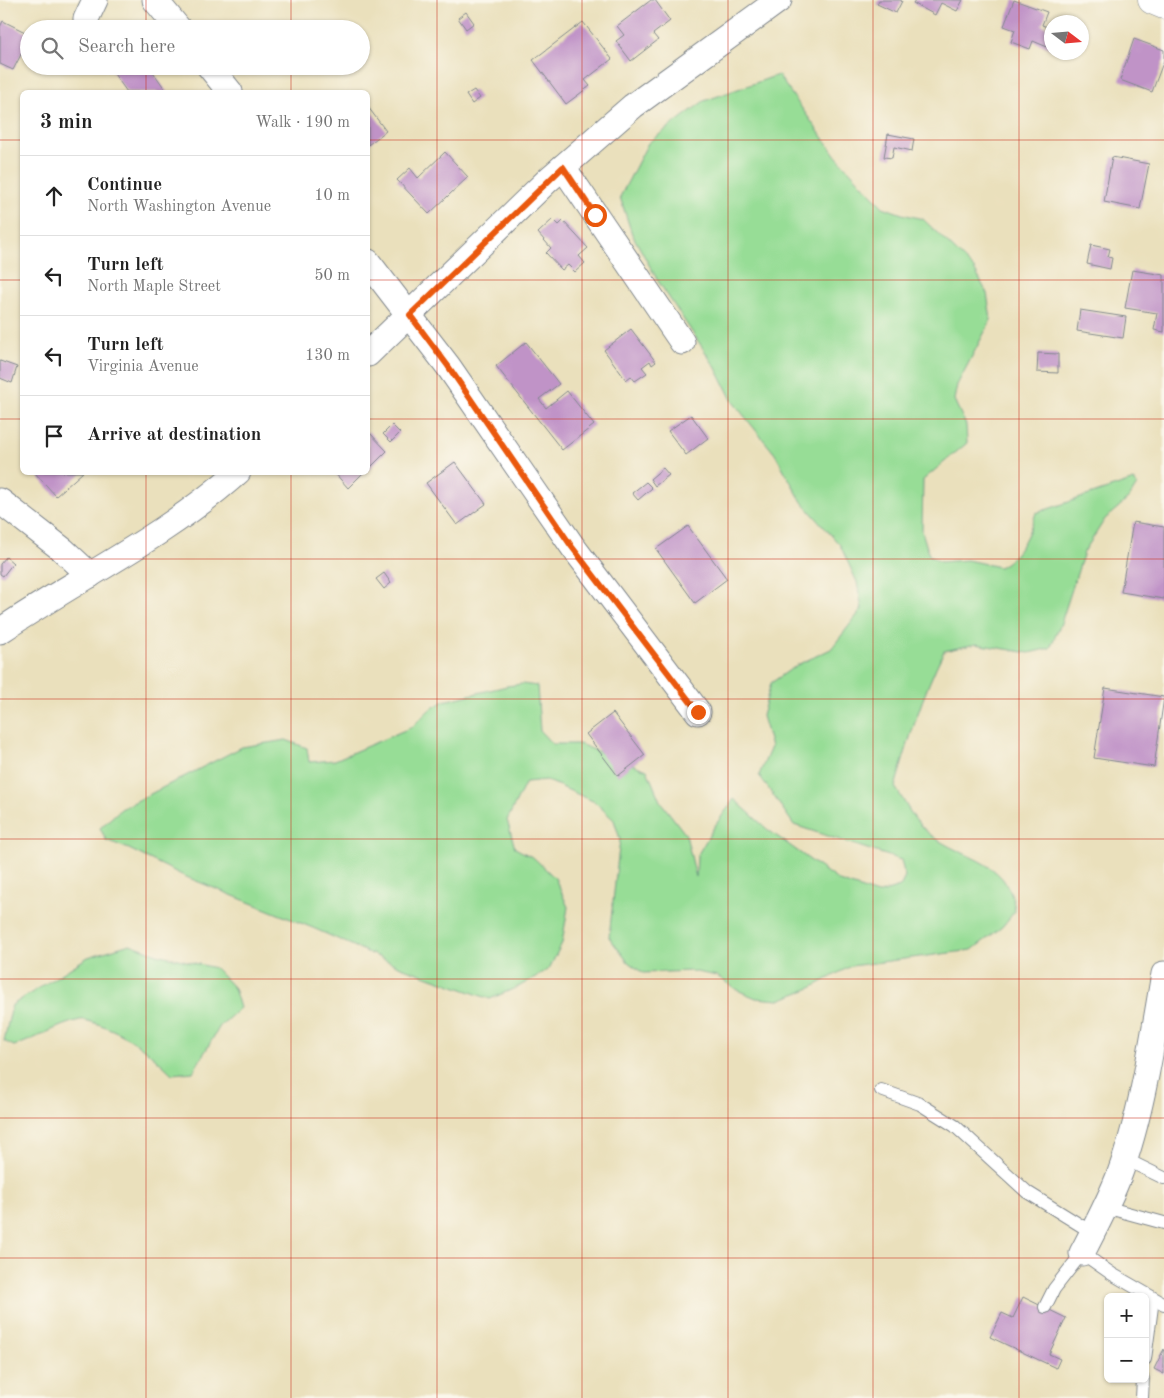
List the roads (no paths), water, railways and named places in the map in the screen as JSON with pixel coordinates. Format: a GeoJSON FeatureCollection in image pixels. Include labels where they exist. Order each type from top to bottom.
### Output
{"type":"FeatureCollection","features":[{"type":"Feature","properties":{"kind":"main road"},"geometry":{"type":"LineString","coordinates":[[1152,0],[1164,5]]}},
{"type":"Feature","properties":{"kind":"street"},"geometry":{"type":"LineString","coordinates":[[155,0],[171,20]]}},
{"type":"Feature","properties":{"kind":"street"},"geometry":{"type":"LineString","coordinates":[[370,352],[563,167],[633,106],[779,0]]}},
{"type":"Feature","properties":{"kind":"street"},"geometry":{"type":"LineString","coordinates":[[216,75],[228,90]]}},
{"type":"Feature","properties":{"kind":"street"},"geometry":{"type":"LineString","coordinates":[[563,167],[682,342]]}},
{"type":"Feature","properties":{"kind":"street"},"geometry":{"type":"LineString","coordinates":[[370,265],[448,366],[572,547],[698,712]]}},
{"type":"Feature","properties":{"kind":"street"},"geometry":{"type":"LineString","coordinates":[[0,632],[44,602],[115,562],[184,516],[234,475]]}},
{"type":"Feature","properties":{"kind":"street"},"geometry":{"type":"LineString","coordinates":[[0,501],[63,550],[90,575]]}},
{"type":"Feature","properties":{"kind":"street"},"geometry":{"type":"LineString","coordinates":[[1088,1243],[1125,1159],[1161,1005],[1164,974]]}},
{"type":"Feature","properties":{"kind":"lane"},"geometry":{"type":"LineString","coordinates":[[881,1090],[920,1104],[955,1126],[1026,1192],[1088,1243],[1112,1274],[1159,1301],[1149,1342]]}},
{"type":"Feature","properties":{"kind":"lane"},"geometry":{"type":"LineString","coordinates":[[1125,1159],[1164,1178]]}},
{"type":"Feature","properties":{"kind":"lane"},"geometry":{"type":"LineString","coordinates":[[1105,1208],[1164,1223]]}},
{"type":"Feature","properties":{"kind":"lane"},"geometry":{"type":"LineString","coordinates":[[1044,1307],[1059,1281],[1088,1243]]}},
{"type":"Feature","properties":{"kind":"lane"},"geometry":{"type":"LineString","coordinates":[[1142,1398],[1143,1383]]}}]}
